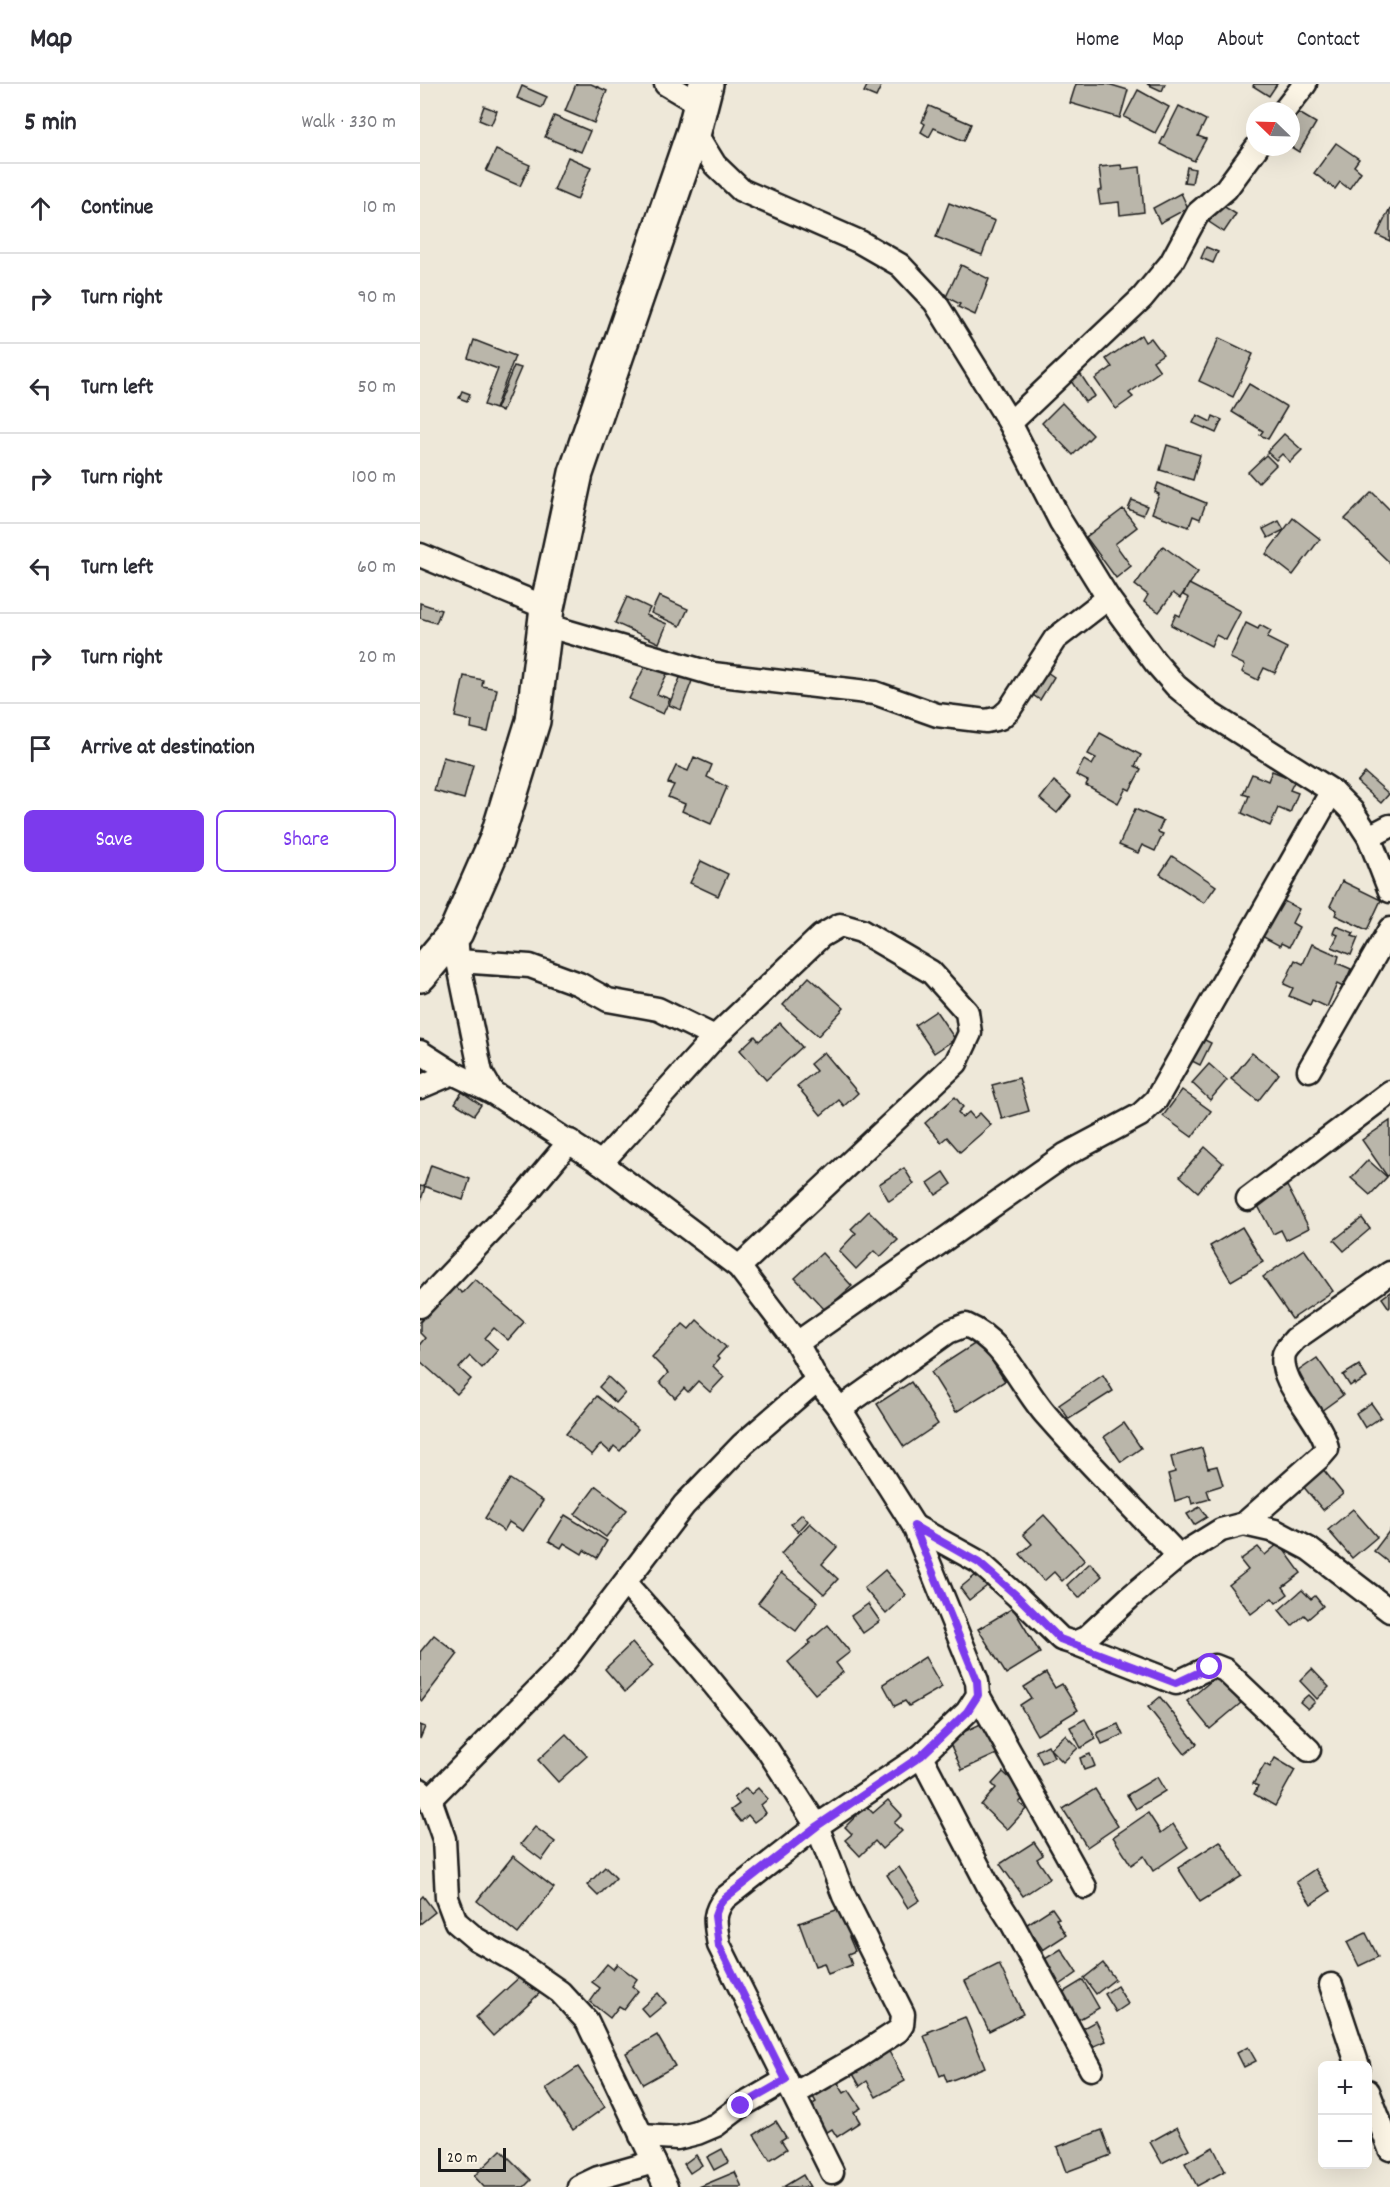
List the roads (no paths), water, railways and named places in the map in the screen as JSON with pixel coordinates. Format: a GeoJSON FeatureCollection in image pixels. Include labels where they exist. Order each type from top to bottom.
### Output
{"type":"FeatureCollection","features":[{"type":"Feature","properties":{"kind":"street"},"geometry":{"type":"LineString","coordinates":[[666,84],[700,107],[715,165],[741,190],[860,242],[900,265],[935,302],[1010,423],[1061,522],[1108,598],[1176,686],[1209,713],[1332,791],[1353,812],[1369,837],[1390,891]]}},
{"type":"Feature","properties":{"kind":"street"},"geometry":{"type":"LineString","coordinates":[[1291,102],[1305,84]]}},
{"type":"Feature","properties":{"kind":"street"},"geometry":{"type":"LineString","coordinates":[[492,1092],[481,1073],[457,946],[495,841],[533,721],[546,616],[576,473],[700,107]]}},
{"type":"Feature","properties":{"kind":"street"},"geometry":{"type":"LineString","coordinates":[[1010,423],[1142,298],[1171,263],[1198,213],[1226,189],[1250,156]]}},
{"type":"Feature","properties":{"kind":"street"},"geometry":{"type":"LineString","coordinates":[[420,555],[546,616],[713,674],[875,693],[936,715],[986,720],[1000,718],[1009,710],[1055,639],[1108,598]]}},
{"type":"Feature","properties":{"kind":"street"},"geometry":{"type":"LineString","coordinates":[[797,1343],[1065,1155],[1140,1115],[1156,1100],[1332,791]]}},
{"type":"Feature","properties":{"kind":"street"},"geometry":{"type":"LineString","coordinates":[[1369,837],[1390,826]]}},
{"type":"Feature","properties":{"kind":"street"},"geometry":{"type":"LineString","coordinates":[[601,1163],[715,1037],[821,936],[840,925],[861,931],[931,972],[968,1012],[970,1033],[956,1063],[739,1267]]}},
{"type":"Feature","properties":{"kind":"street"},"geometry":{"type":"LineString","coordinates":[[1310,1070],[1390,929]]}},
{"type":"Feature","properties":{"kind":"street"},"geometry":{"type":"LineString","coordinates":[[420,975],[457,946]]}},
{"type":"Feature","properties":{"kind":"street"},"geometry":{"type":"LineString","coordinates":[[457,946],[530,966],[579,984],[608,1000],[658,1009],[715,1037]]}},
{"type":"Feature","properties":{"kind":"street"},"geometry":{"type":"LineString","coordinates":[[420,1052],[453,1073],[492,1092],[570,1141],[739,1267],[797,1343],[817,1380],[840,1409],[914,1526],[977,1681],[978,1695],[1085,1887]]}},
{"type":"Feature","properties":{"kind":"street"},"geometry":{"type":"LineString","coordinates":[[420,1087],[453,1073]]}},
{"type":"Feature","properties":{"kind":"street"},"geometry":{"type":"LineString","coordinates":[[1248,1198],[1390,1092]]}},
{"type":"Feature","properties":{"kind":"street"},"geometry":{"type":"LineString","coordinates":[[420,1306],[520,1201],[570,1141]]}},
{"type":"Feature","properties":{"kind":"street"},"geometry":{"type":"LineString","coordinates":[[1074,1643],[1086,1638],[1179,1556],[1221,1530],[1244,1524],[1327,1449],[1326,1441],[1303,1405],[1283,1365],[1285,1352],[1295,1339],[1390,1273]]}},
{"type":"Feature","properties":{"kind":"street"},"geometry":{"type":"LineString","coordinates":[[840,1409],[948,1332],[966,1325],[980,1331],[1002,1353],[1045,1414],[1179,1556]]}},
{"type":"Feature","properties":{"kind":"street"},"geometry":{"type":"LineString","coordinates":[[666,2187],[587,2021],[560,1992],[517,1962],[476,1939],[456,1922],[447,1898],[444,1839],[425,1794],[561,1665],[684,1505],[743,1444],[817,1380]]}},
{"type":"Feature","properties":{"kind":"street"},"geometry":{"type":"LineString","coordinates":[[1244,1524],[1275,1531],[1309,1549],[1390,1611]]}},
{"type":"Feature","properties":{"kind":"street"},"geometry":{"type":"LineString","coordinates":[[914,1526],[979,1563],[1017,1596],[1060,1639],[1176,1683],[1210,1667],[1215,1666],[1225,1670],[1309,1750]]}},
{"type":"Feature","properties":{"kind":"street"},"geometry":{"type":"LineString","coordinates":[[625,1583],[693,1659],[767,1749],[817,1826],[844,1896],[903,2014],[902,2025],[898,2031],[855,2059],[741,2106],[716,2125],[677,2138],[640,2136]]}},
{"type":"Feature","properties":{"kind":"street"},"geometry":{"type":"LineString","coordinates":[[832,2172],[719,1946],[715,1916],[719,1905],[725,1898],[817,1826],[921,1756],[967,1712],[978,1695]]}},
{"type":"Feature","properties":{"kind":"street"},"geometry":{"type":"LineString","coordinates":[[921,1756],[988,1887],[1012,1923],[1091,2069]]}},
{"type":"Feature","properties":{"kind":"street"},"geometry":{"type":"LineString","coordinates":[[1330,1985],[1356,2061]]}},
{"type":"Feature","properties":{"kind":"street"},"geometry":{"type":"LineString","coordinates":[[1372,2102],[1390,2149]]}},
{"type":"Feature","properties":{"kind":"street"},"geometry":{"type":"LineString","coordinates":[[579,2187],[598,2178],[654,2162]]}}]}
